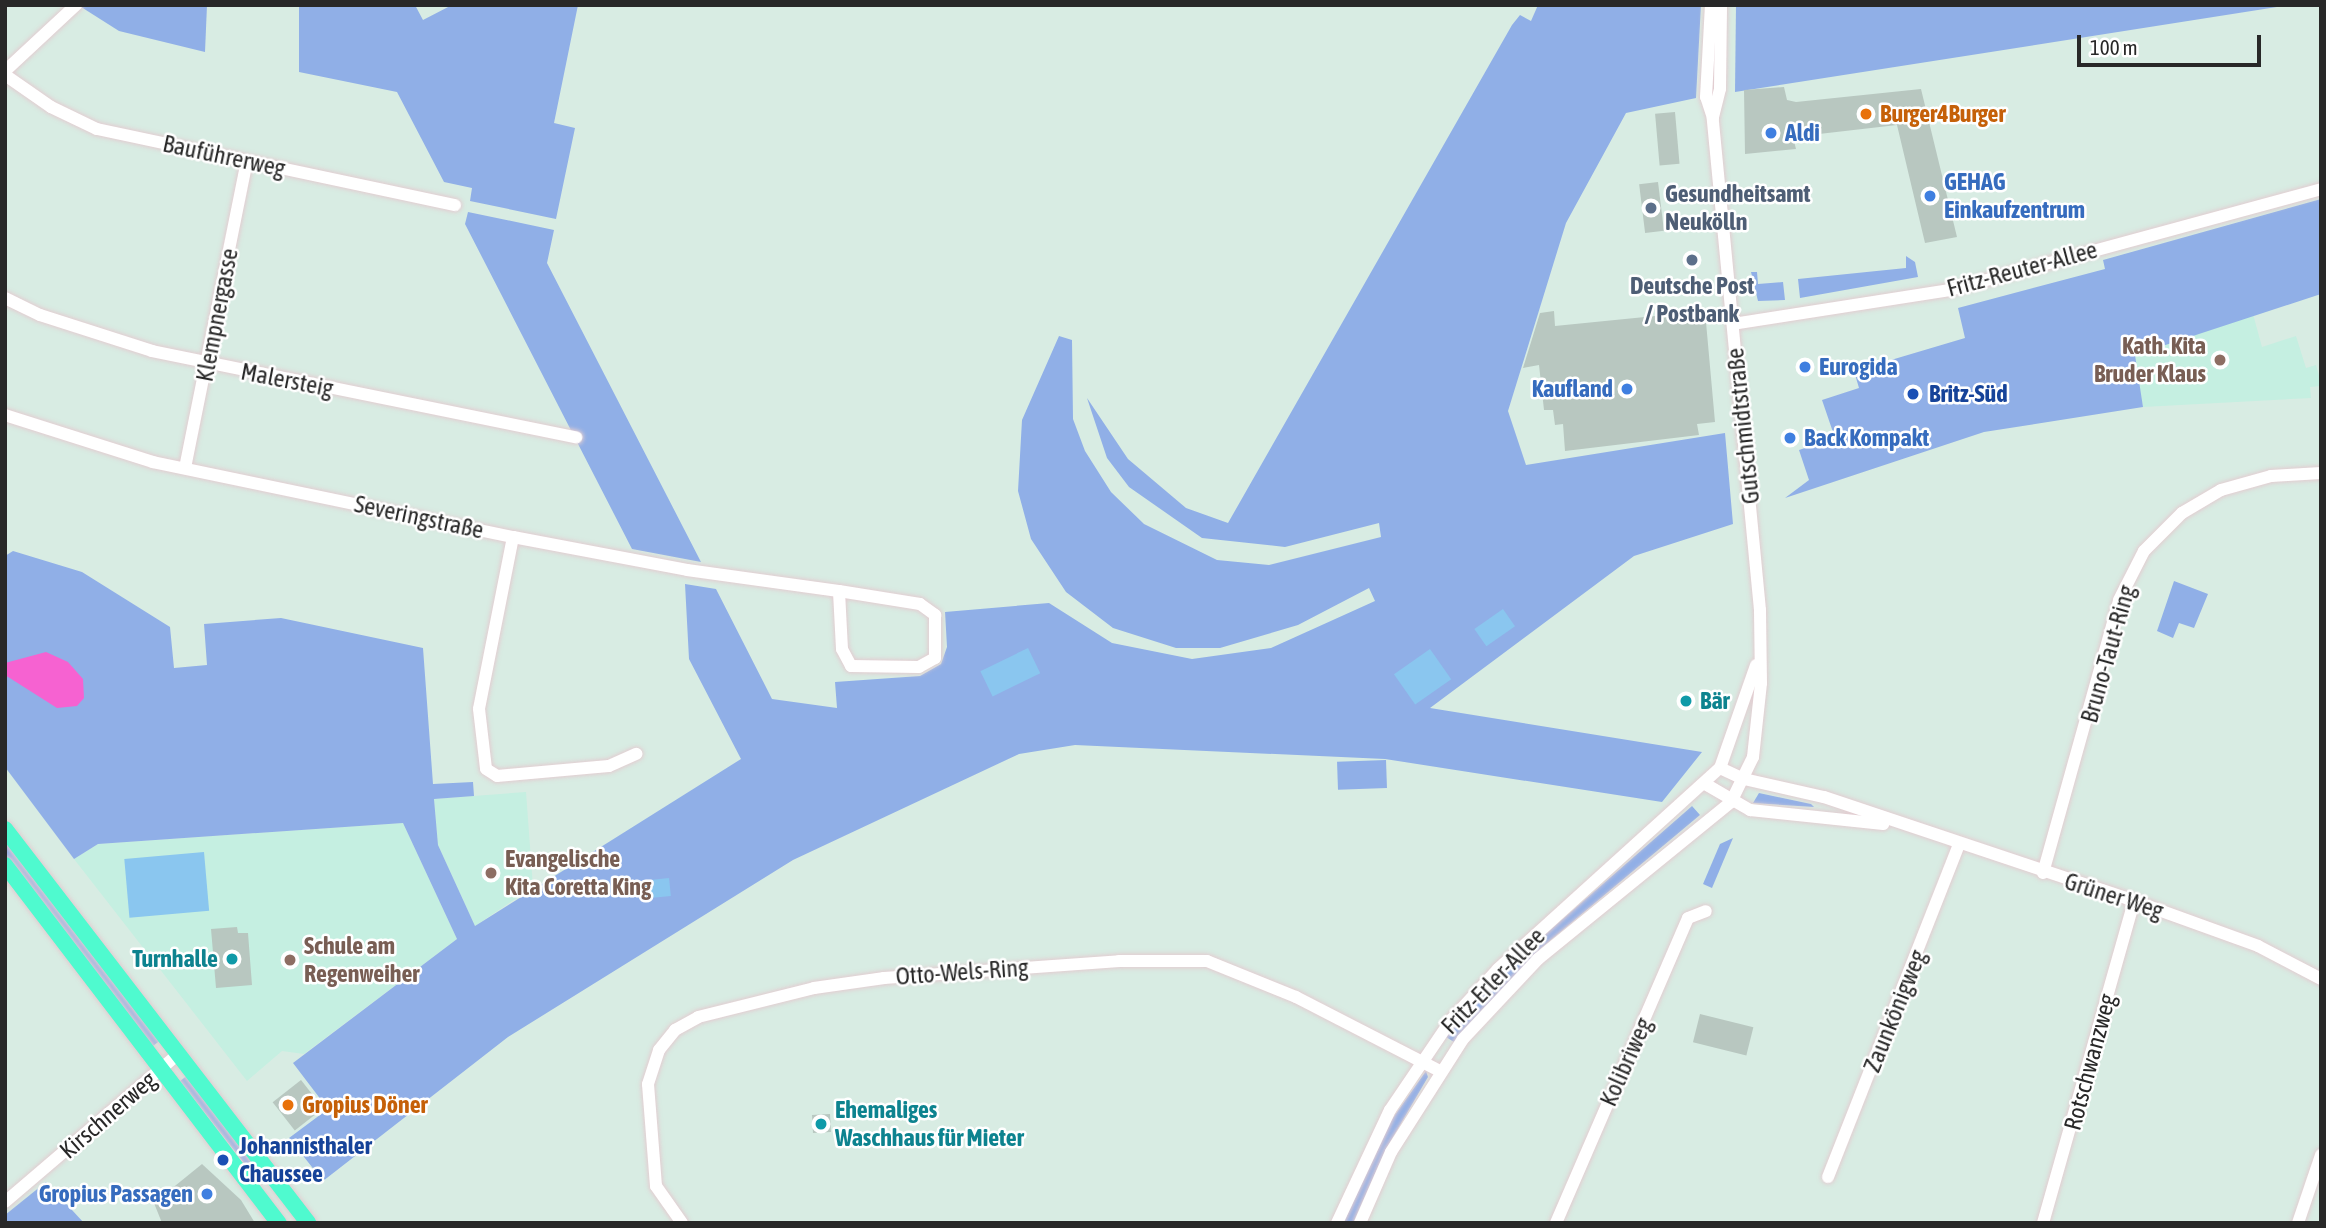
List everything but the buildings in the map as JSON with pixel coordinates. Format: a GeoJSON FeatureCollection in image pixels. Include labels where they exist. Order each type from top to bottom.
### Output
{"type":"FeatureCollection","features":[{"type":"Feature","properties":{"kind":"main road"},"geometry":{"type":"LineString","coordinates":[[5,829],[308,1223]]}},
{"type":"Feature","properties":{"kind":"main road"},"geometry":{"type":"LineString","coordinates":[[5,865],[279,1223]]}},
{"type":"Feature","properties":{"kind":"street"},"geometry":{"type":"LineString","coordinates":[[5,73],[76,5]]}},
{"type":"Feature","properties":{"kind":"street","name":"Gutschmidtstraße"},"geometry":{"type":"LineString","coordinates":[[1711,5],[1706,97],[1713,118],[1760,651],[1758,716],[1744,779]]}},
{"type":"Feature","properties":{"kind":"street","name":"Gutschmidtstraße"},"geometry":{"type":"LineString","coordinates":[[1713,118],[1720,89],[1721,5]]}},
{"type":"Feature","properties":{"kind":"street","name":"Bauführerweg"},"geometry":{"type":"LineString","coordinates":[[5,73],[61,113],[97,129],[456,205]]}},
{"type":"Feature","properties":{"kind":"street","name":"Klempnergasse"},"geometry":{"type":"LineString","coordinates":[[185,468],[247,161]]}},
{"type":"Feature","properties":{"kind":"street","name":"Fritz-Reuter-Allee"},"geometry":{"type":"LineString","coordinates":[[1733,324],[1950,290],[2316,188]]}},
{"type":"Feature","properties":{"kind":"street","name":"Malersteig"},"geometry":{"type":"LineString","coordinates":[[5,298],[117,341],[207,364],[576,437]]}},
{"type":"Feature","properties":{"kind":"street","name":"Severingstraße"},"geometry":{"type":"LineString","coordinates":[[5,415],[121,454],[513,537],[687,570],[839,591],[930,608],[935,618],[935,658],[919,667],[851,666],[842,649],[839,591]]}},
{"type":"Feature","properties":{"kind":"street","name":"Bruno-Taut-Ring"},"geometry":{"type":"LineString","coordinates":[[2043,873],[2119,600],[2144,551],[2182,513],[2221,490],[2261,478],[2321,473]]}},
{"type":"Feature","properties":{"kind":"street"},"geometry":{"type":"LineString","coordinates":[[513,537],[479,709],[486,769],[497,776],[609,766],[636,754]]}},
{"type":"Feature","properties":{"kind":"street","name":"Gutschmidtstraße"},"geometry":{"type":"LineString","coordinates":[[1720,768],[1744,714],[1760,651]]}},
{"type":"Feature","properties":{"kind":"street"},"geometry":{"type":"LineString","coordinates":[[1720,768],[1744,779]]}},
{"type":"Feature","properties":{"kind":"street","name":"Fritz-Erler-Allee"},"geometry":{"type":"LineString","coordinates":[[1337,1223],[1361,1164],[1421,1060],[1498,969],[1707,785],[1720,768]]}},
{"type":"Feature","properties":{"kind":"street","name":"Grüner Weg"},"geometry":{"type":"LineString","coordinates":[[1744,779],[1824,797],[1901,826],[2134,901],[2258,946],[2321,979]]}},
{"type":"Feature","properties":{"kind":"street","name":"Fritz-Erler-Allee"},"geometry":{"type":"LineString","coordinates":[[1360,1223],[1391,1152],[1440,1071],[1489,1008],[1538,959],[1731,802],[1744,779]]}},
{"type":"Feature","properties":{"kind":"street"},"geometry":{"type":"LineString","coordinates":[[1707,785],[1731,802]]}},
{"type":"Feature","properties":{"kind":"street","name":"Grüner Weg"},"geometry":{"type":"LineString","coordinates":[[1731,802],[1750,810],[1901,826]]}},
{"type":"Feature","properties":{"kind":"street","name":"Zaunkönigweg"},"geometry":{"type":"LineString","coordinates":[[1828,1177],[1959,845]]}},
{"type":"Feature","properties":{"kind":"street","name":"Rotschwanzweg"},"geometry":{"type":"LineString","coordinates":[[2043,1223],[2134,901]]}},
{"type":"Feature","properties":{"kind":"street","name":"Kolibriweg"},"geometry":{"type":"LineString","coordinates":[[1556,1223],[1688,918],[1706,911]]}},
{"type":"Feature","properties":{"kind":"street","name":"Otto-Wels-Ring"},"geometry":{"type":"LineString","coordinates":[[682,1223],[661,1198],[654,1173],[648,1084],[659,1051],[675,1030],[698,1017],[814,988],[884,978],[1131,960],[1207,961],[1247,974],[1440,1071]]}},
{"type":"Feature","properties":{"kind":"street","name":"Kirschnerweg"},"geometry":{"type":"LineString","coordinates":[[5,1202],[178,1054]]}},
{"type":"Feature","properties":{"kind":"street"},"geometry":{"type":"LineString","coordinates":[[2298,1223],[2321,1155]]}},
{"type":"Feature","properties":{"kind":"shaded area"},"geometry":{"type":"Polygon","coordinates":[[[78,5],[207,5],[205,52],[119,31],[78,5]]]}},
{"type":"Feature","properties":{"kind":"shaded area"},"geometry":{"type":"Polygon","coordinates":[[[299,5],[415,5],[423,20],[452,5],[578,5],[554,123],[575,128],[556,219],[470,201],[472,188],[444,182],[397,92],[299,72],[299,5]]]}},
{"type":"Feature","properties":{"kind":"shaded area"},"geometry":{"type":"Polygon","coordinates":[[[1538,5],[1701,5],[1696,98],[1626,113],[1566,223],[1508,411],[1526,465],[1725,433],[1733,524],[1634,556],[1430,708],[1702,752],[1662,802],[1385,759],[1075,745],[1019,754],[793,860],[508,1037],[323,1181],[289,1138],[328,1109],[293,1063],[457,939],[403,823],[98,844],[74,859],[5,767],[5,556],[13,551],[82,572],[170,627],[174,668],[207,665],[204,624],[281,618],[423,648],[433,784],[473,782],[474,796],[434,799],[438,845],[475,926],[741,759],[689,659],[685,584],[716,589],[772,699],[837,708],[835,682],[920,676],[941,664],[947,647],[945,612],[1049,603],[1112,643],[1192,659],[1271,648],[1375,601],[1369,588],[1298,625],[1220,648],[1176,648],[1113,628],[1066,592],[1031,539],[1018,491],[1022,420],[1059,336],[1072,340],[1073,419],[1085,451],[1111,492],[1144,524],[1217,560],[1269,565],[1381,537],[1379,523],[1285,547],[1202,538],[1129,487],[1107,458],[1087,398],[1128,459],[1186,508],[1228,523],[1512,25],[1520,15],[1531,21],[1538,5]]]}},
{"type":"Feature","properties":{"kind":"shaded area"},"geometry":{"type":"Polygon","coordinates":[[[1736,5],[2290,5],[1735,92],[1736,5]]]}},
{"type":"Feature","properties":{"kind":"shaded area"},"geometry":{"type":"Polygon","coordinates":[[[2321,199],[2321,294],[2135,355],[2143,407],[1984,432],[1785,498],[1809,480],[1799,450],[1835,438],[1822,400],[1859,388],[1854,371],[1965,338],[1958,308],[2105,269],[2103,260],[2321,199]]]}},
{"type":"Feature","properties":{"kind":"shaded area"},"geometry":{"type":"Polygon","coordinates":[[[468,212],[554,230],[547,263],[701,562],[632,549],[465,224],[468,212]]]}},
{"type":"Feature","properties":{"kind":"shaded area"},"geometry":{"type":"Polygon","coordinates":[[[1906,256],[1915,262],[1918,277],[1800,298],[1798,279],[1906,268],[1906,256]]]}},
{"type":"Feature","properties":{"kind":"shaded area"},"geometry":{"type":"Polygon","coordinates":[[[1751,272],[1757,272],[1758,284],[1783,282],[1785,300],[1758,301],[1751,272]]]}},
{"type":"Feature","properties":{"kind":"shaded area","name":"Kath. Kita Bruder Klaus"},"geometry":{"type":"Polygon","coordinates":[[[2253,314],[2262,347],[2296,336],[2306,368],[2316,365],[2320,379],[2321,386],[2310,387],[2311,398],[2143,407],[2134,355],[2253,314]]]}},
{"type":"Feature","properties":{"kind":"shaded area"},"geometry":{"type":"Polygon","coordinates":[[[2174,581],[2208,594],[2194,628],[2179,623],[2173,638],[2157,631],[2174,581]]]}},
{"type":"Feature","properties":{"kind":"shaded area"},"geometry":{"type":"Polygon","coordinates":[[[1503,609],[1515,626],[1486,646],[1474,629],[1503,609]]]}},
{"type":"Feature","properties":{"kind":"shaded area"},"geometry":{"type":"Polygon","coordinates":[[[1028,648],[1040,673],[993,696],[980,671],[1028,648]]]}},
{"type":"Feature","properties":{"kind":"shaded area"},"geometry":{"type":"Polygon","coordinates":[[[1430,649],[1451,679],[1415,705],[1394,674],[1430,649]]]}},
{"type":"Feature","properties":{"kind":"shaded area"},"geometry":{"type":"Polygon","coordinates":[[[46,652],[68,662],[83,679],[84,698],[77,706],[57,708],[5,675],[5,663],[46,652]]]}},
{"type":"Feature","properties":{"kind":"shaded area"},"geometry":{"type":"Polygon","coordinates":[[[1386,760],[1387,788],[1338,790],[1337,762],[1386,760]]]}},
{"type":"Feature","properties":{"kind":"shaded area","name":"Evangelische Kita Coretta King"},"geometry":{"type":"Polygon","coordinates":[[[526,792],[533,887],[475,926],[438,845],[434,799],[526,792]]]}},
{"type":"Feature","properties":{"kind":"shaded area"},"geometry":{"type":"Polygon","coordinates":[[[1759,793],[1811,804],[1814,807],[1753,803],[1759,793]]]}},
{"type":"Feature","properties":{"kind":"shaded area"},"geometry":{"type":"Polygon","coordinates":[[[1692,806],[1700,815],[1540,949],[1454,1042],[1446,1037],[1509,966],[1692,806]]]}},
{"type":"Feature","properties":{"kind":"shaded area","name":"Schule am Regenweiher"},"geometry":{"type":"Polygon","coordinates":[[[403,823],[457,939],[304,1054],[282,1051],[247,1081],[74,859],[98,844],[403,823]]]}},
{"type":"Feature","properties":{"kind":"shaded area"},"geometry":{"type":"Polygon","coordinates":[[[5,838],[162,1039],[149,1049],[5,864],[5,838]]]}},
{"type":"Feature","properties":{"kind":"shaded area"},"geometry":{"type":"Polygon","coordinates":[[[1733,838],[1712,888],[1703,884],[1720,844],[1733,838]]]}},
{"type":"Feature","properties":{"kind":"shaded area"},"geometry":{"type":"Polygon","coordinates":[[[204,852],[209,911],[129,918],[124,859],[204,852]]]}},
{"type":"Feature","properties":{"kind":"shaded area"},"geometry":{"type":"Polygon","coordinates":[[[669,878],[671,896],[643,899],[641,881],[669,878]]]}},
{"type":"Feature","properties":{"kind":"shaded area"},"geometry":{"type":"Polygon","coordinates":[[[1426,1071],[1428,1077],[1386,1149],[1353,1223],[1344,1222],[1388,1125],[1426,1071]]]}},
{"type":"Feature","properties":{"kind":"shaded area"},"geometry":{"type":"Polygon","coordinates":[[[188,1075],[264,1178],[251,1172],[180,1081],[188,1075]]]}},
{"type":"Feature","properties":{"kind":"shaded area"},"geometry":{"type":"Polygon","coordinates":[[[46,1182],[84,1223],[5,1223],[5,1215],[46,1182]]]}},
{"type":"Feature","properties":{"kind":"place","name":"Burger4Burger"},"geometry":{"type":"Point","coordinates":[1866,114]}},
{"type":"Feature","properties":{"kind":"place","name":"Aldi"},"geometry":{"type":"Point","coordinates":[1771,133]}},
{"type":"Feature","properties":{"kind":"place","name":"GEHAG Einkaufzentrum"},"geometry":{"type":"Point","coordinates":[1930,196]}},
{"type":"Feature","properties":{"kind":"place","name":"Gesundheitsamt Neukölln"},"geometry":{"type":"Point","coordinates":[1651,208]}},
{"type":"Feature","properties":{"kind":"place","name":"Deutsche Post / Postbank"},"geometry":{"type":"Point","coordinates":[1692,260]}},
{"type":"Feature","properties":{"kind":"place","name":"Kath. Kita Bruder Klaus"},"geometry":{"type":"Point","coordinates":[2220,360]}},
{"type":"Feature","properties":{"kind":"place","name":"Eurogida"},"geometry":{"type":"Point","coordinates":[1805,367]}},
{"type":"Feature","properties":{"kind":"place","name":"Kaufland"},"geometry":{"type":"Point","coordinates":[1627,389]}},
{"type":"Feature","properties":{"kind":"place","name":"Britz-Süd"},"geometry":{"type":"Point","coordinates":[1913,394]}},
{"type":"Feature","properties":{"kind":"place","name":"Back Kompakt"},"geometry":{"type":"Point","coordinates":[1790,438]}},
{"type":"Feature","properties":{"kind":"place","name":"Bär"},"geometry":{"type":"Point","coordinates":[1686,701]}},
{"type":"Feature","properties":{"kind":"place","name":"Evangelische Kita Coretta King"},"geometry":{"type":"Point","coordinates":[491,873]}},
{"type":"Feature","properties":{"kind":"place","name":"Turnhalle"},"geometry":{"type":"Point","coordinates":[232,959]}},
{"type":"Feature","properties":{"kind":"place","name":"Schule am Regenweiher"},"geometry":{"type":"Point","coordinates":[290,960]}},
{"type":"Feature","properties":{"kind":"place","name":"Gropius Döner"},"geometry":{"type":"Point","coordinates":[288,1105]}},
{"type":"Feature","properties":{"kind":"place","name":"Ehemaliges Waschhaus für Mieter"},"geometry":{"type":"Point","coordinates":[821,1124]}},
{"type":"Feature","properties":{"kind":"place","name":"Johannisthaler Chaussee"},"geometry":{"type":"Point","coordinates":[223,1160]}},
{"type":"Feature","properties":{"kind":"place","name":"Gropius Passagen"},"geometry":{"type":"Point","coordinates":[207,1194]}}]}
